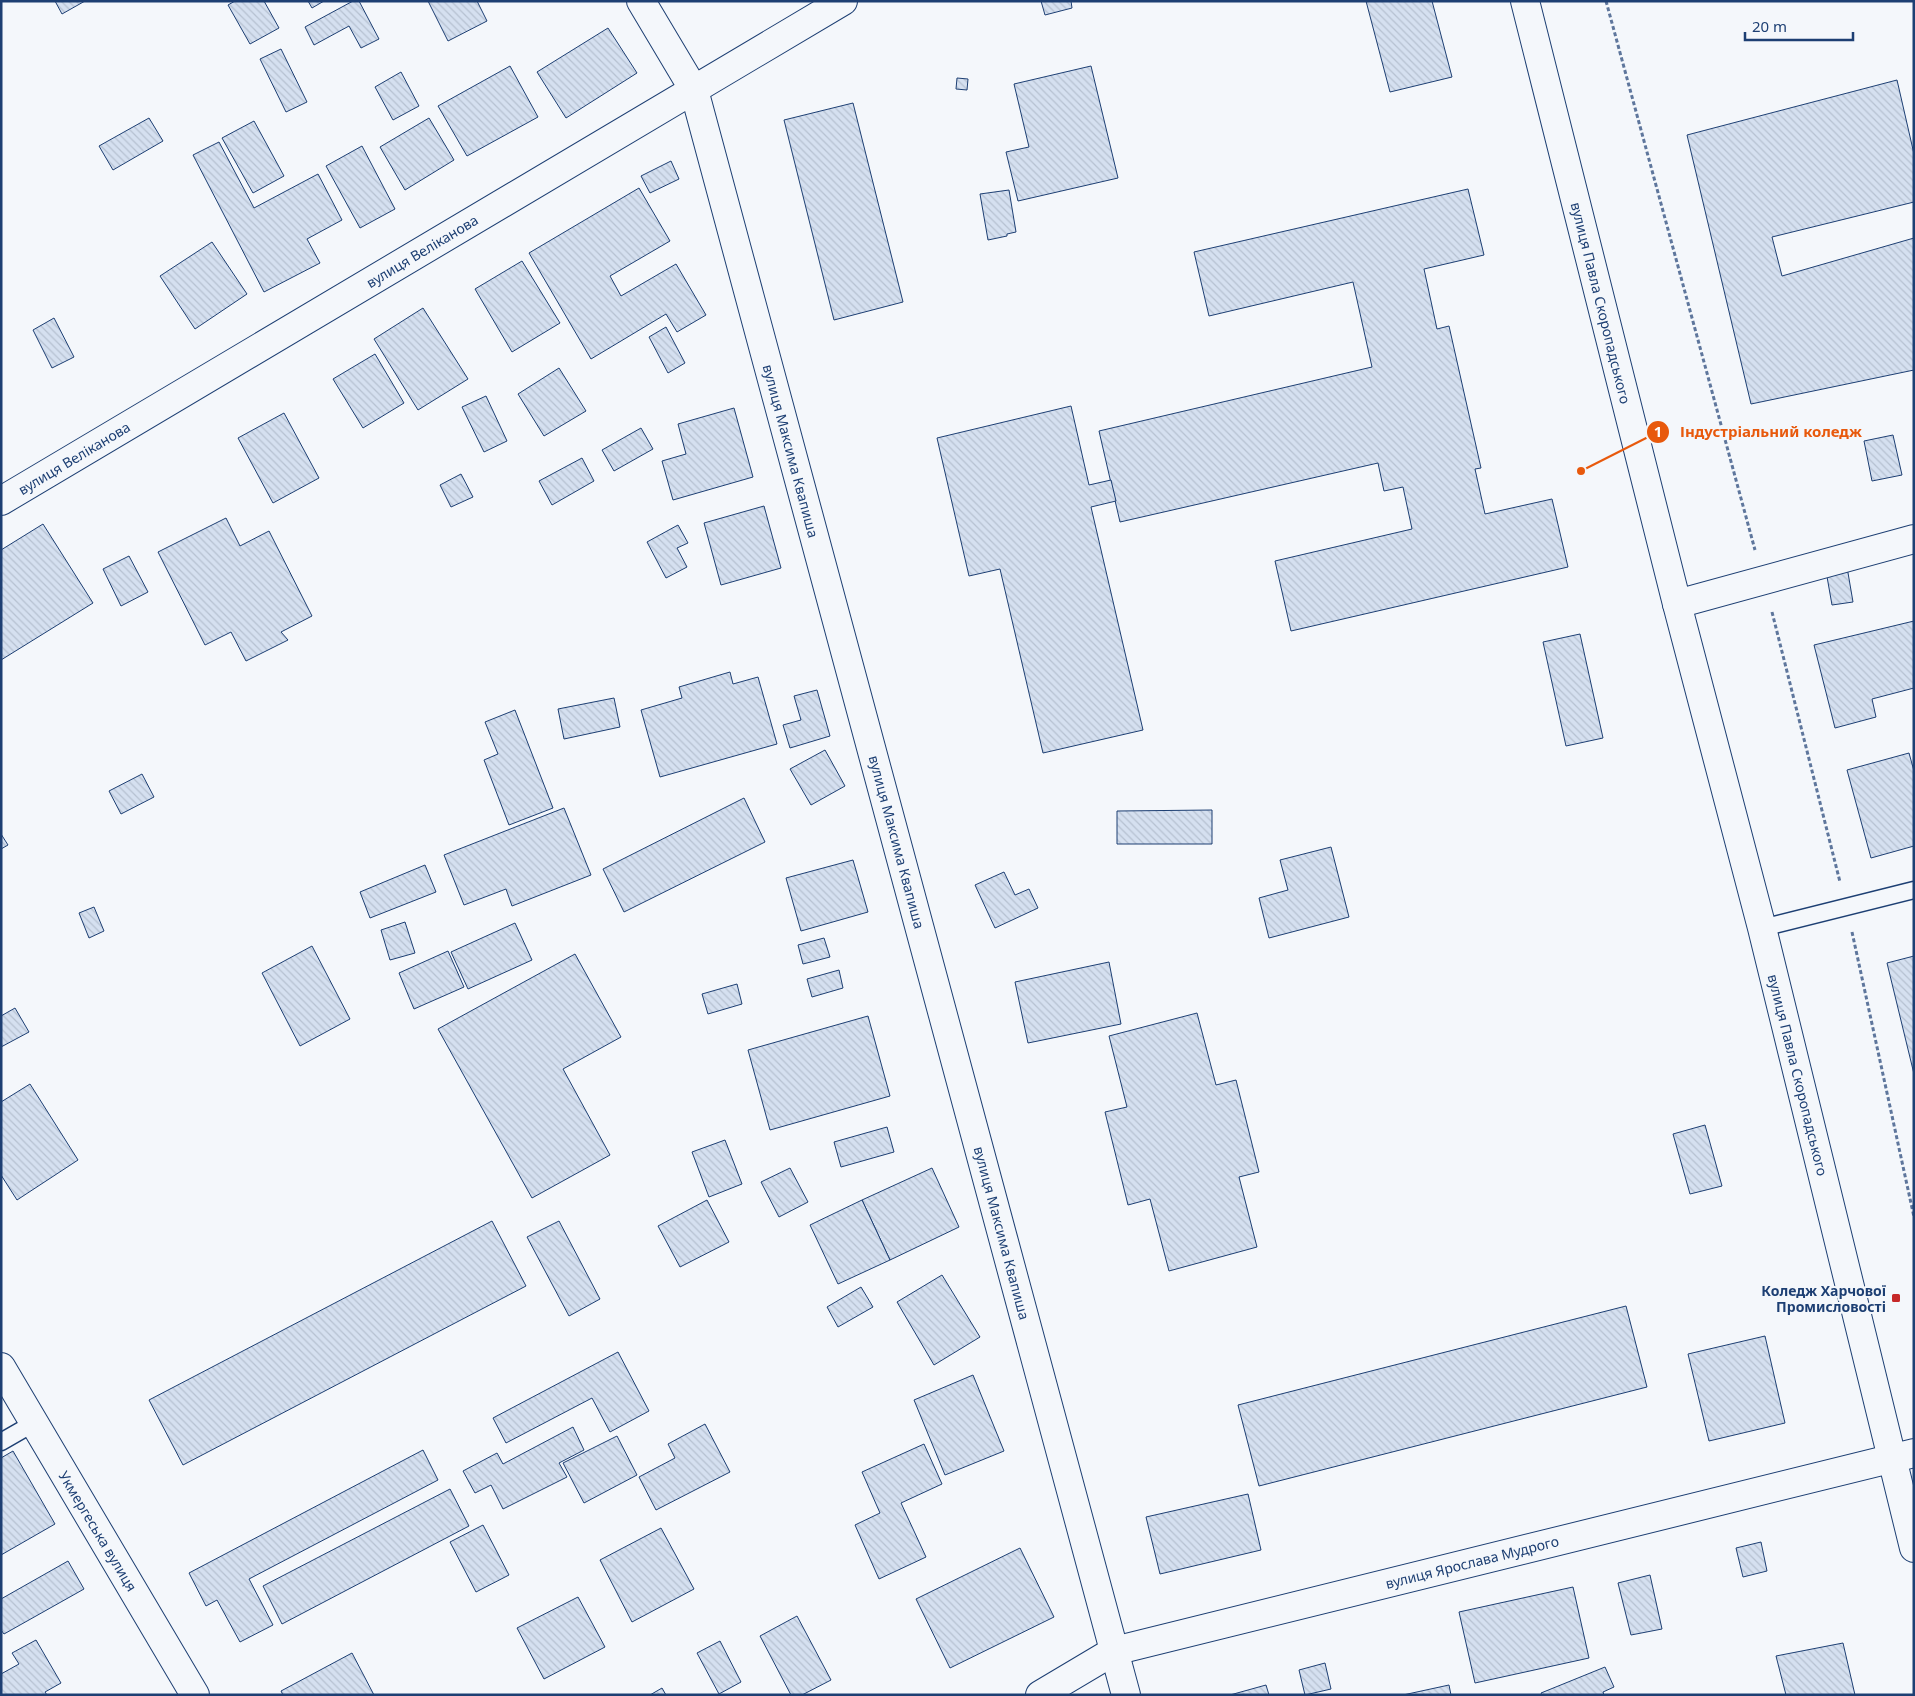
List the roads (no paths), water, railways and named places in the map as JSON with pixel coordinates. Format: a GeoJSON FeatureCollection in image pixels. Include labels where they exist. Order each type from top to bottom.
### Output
{"type":"FeatureCollection","features":[{"type":"Feature","properties":{"kind":"street","name":"вулиця Максима Квапиша"},"geometry":{"type":"LineString","coordinates":[[641,1],[694,90],[1126,1695]]}},
{"type":"Feature","properties":{"kind":"street","name":"вулиця Веліканова"},"geometry":{"type":"LineString","coordinates":[[1,501],[843,1]]}},
{"type":"Feature","properties":{"kind":"street","name":"вулиця Павла Скоропадського"},"geometry":{"type":"LineString","coordinates":[[1526,1],[1677,604],[1902,1456],[1914,1548]]}},
{"type":"Feature","properties":{"kind":"street"},"geometry":{"type":"LineString","coordinates":[[1677,604],[1914,539]]}},
{"type":"Feature","properties":{"kind":"street","name":"Укмергеська вулиця"},"geometry":{"type":"LineString","coordinates":[[1,1367],[195,1695]]}},
{"type":"Feature","properties":{"kind":"street","name":"вулиця Ярослава Мудрого"},"geometry":{"type":"LineString","coordinates":[[1040,1695],[1114,1650],[1902,1456]]}},
{"type":"Feature","properties":{"kind":"lane"},"geometry":{"type":"LineString","coordinates":[[1762,928],[1914,890]]}},
{"type":"Feature","properties":{"kind":"lane"},"geometry":{"type":"LineString","coordinates":[[1,1442],[34,1423]]}},
{"type":"Feature","properties":{"kind":"place","name":"Індустріальний коледж"},"geometry":{"type":"Point","coordinates":[1581,471]}},
{"type":"Feature","properties":{"kind":"place","name":"Коледж Харчової Промисловості"},"geometry":{"type":"Point","coordinates":[1896,1298]}}]}
